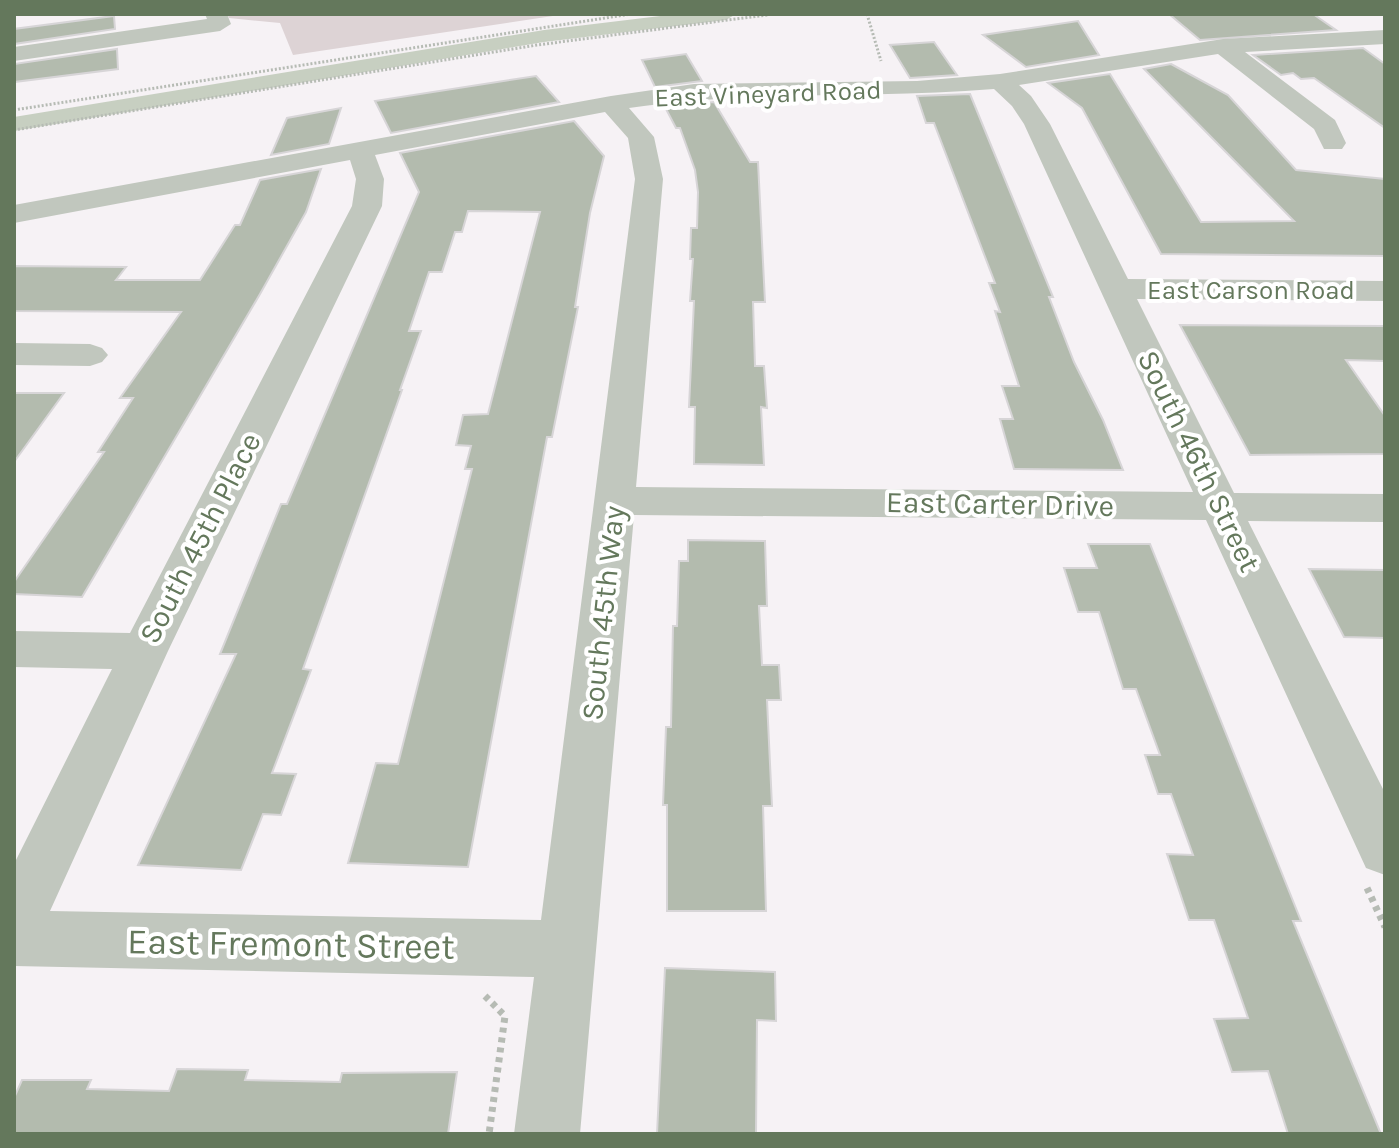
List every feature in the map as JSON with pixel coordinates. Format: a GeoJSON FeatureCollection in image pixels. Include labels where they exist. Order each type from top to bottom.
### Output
{"type":"FeatureCollection","features":[{"type":"Feature","properties":{"kind":"street"},"geometry":{"type":"LineString","coordinates":[[14,54],[218,19]]}},
{"type":"Feature","properties":{"kind":"street","name":"East Vineyard Road"},"geometry":{"type":"LineString","coordinates":[[14,214],[611,103],[694,91],[890,89],[1000,81],[1223,46],[1385,37]]}},
{"type":"Feature","properties":{"kind":"street"},"geometry":{"type":"LineString","coordinates":[[1223,46],[1326,125],[1333,143]]}},
{"type":"Feature","properties":{"kind":"street","name":"South 46th Street"},"geometry":{"type":"LineString","coordinates":[[1000,81],[1022,101],[1037,124],[1385,850]]}},
{"type":"Feature","properties":{"kind":"street","name":"South 45th Way"},"geometry":{"type":"LineString","coordinates":[[547,1134],[649,179],[641,137],[611,103]]}},
{"type":"Feature","properties":{"kind":"street","name":"South 45th Place"},"geometry":{"type":"LineString","coordinates":[[14,925],[144,651],[367,206],[370,179],[360,149]]}},
{"type":"Feature","properties":{"kind":"street","name":"East Carson Road"},"geometry":{"type":"LineString","coordinates":[[1116,289],[1385,291]]}},
{"type":"Feature","properties":{"kind":"street"},"geometry":{"type":"LineString","coordinates":[[14,354],[90,355]]}},
{"type":"Feature","properties":{"kind":"street","name":"East Carter Drive"},"geometry":{"type":"LineString","coordinates":[[615,501],[1385,508]]}},
{"type":"Feature","properties":{"kind":"street"},"geometry":{"type":"LineString","coordinates":[[14,649],[144,651]]}},
{"type":"Feature","properties":{"kind":"street","name":"East Fremont Street"},"geometry":{"type":"LineString","coordinates":[[14,938],[568,949]]}},
{"type":"Feature","properties":{"kind":"path"},"geometry":{"type":"LineString","coordinates":[[14,110],[631,14]]}},
{"type":"Feature","properties":{"kind":"path"},"geometry":{"type":"LineString","coordinates":[[14,130],[537,45],[774,14]]}},
{"type":"Feature","properties":{"kind":"path"},"geometry":{"type":"LineString","coordinates":[[867,14],[890,89]]}},
{"type":"Feature","properties":{"kind":"path"},"geometry":{"type":"LineString","coordinates":[[478,990],[505,1016],[489,1134]]}},
{"type":"Feature","properties":{"kind":"shaded area"},"geometry":{"type":"Polygon","coordinates":[[[227,14],[566,14],[293,55],[280,23],[229,18],[227,14]]]}},
{"type":"Feature","properties":{"kind":"building"},"geometry":{"type":"Polygon","coordinates":[[[1169,14],[1313,14],[1336,30],[1200,40],[1169,14]]]}},
{"type":"Feature","properties":{"kind":"building"},"geometry":{"type":"Polygon","coordinates":[[[114,16],[115,29],[14,44],[14,29],[114,16]]]}},
{"type":"Feature","properties":{"kind":"building"},"geometry":{"type":"Polygon","coordinates":[[[1078,21],[1099,55],[1026,67],[983,35],[1078,21]]]}},
{"type":"Feature","properties":{"kind":"building"},"geometry":{"type":"Polygon","coordinates":[[[934,42],[957,75],[910,78],[890,45],[934,42]]]}},
{"type":"Feature","properties":{"kind":"building"},"geometry":{"type":"Polygon","coordinates":[[[1363,48],[1385,64],[1385,128],[1314,78],[1301,79],[1293,73],[1281,75],[1253,55],[1363,48]]]}},
{"type":"Feature","properties":{"kind":"building"},"geometry":{"type":"Polygon","coordinates":[[[117,49],[118,69],[14,82],[14,64],[117,49]]]}},
{"type":"Feature","properties":{"kind":"building"},"geometry":{"type":"Polygon","coordinates":[[[686,54],[702,81],[655,87],[642,60],[686,54]]]}},
{"type":"Feature","properties":{"kind":"building"},"geometry":{"type":"Polygon","coordinates":[[[1171,64],[1228,95],[1296,170],[1385,179],[1385,256],[1161,254],[1082,108],[1048,83],[1110,74],[1201,222],[1294,221],[1144,69],[1171,64]]]}},
{"type":"Feature","properties":{"kind":"building"},"geometry":{"type":"Polygon","coordinates":[[[536,76],[559,102],[391,133],[375,101],[536,76]]]}},
{"type":"Feature","properties":{"kind":"building"},"geometry":{"type":"Polygon","coordinates":[[[970,94],[1053,297],[1049,297],[1074,362],[1103,420],[1123,470],[1014,469],[1000,419],[1013,419],[1002,386],[1019,386],[995,311],[1000,312],[989,283],[995,283],[934,123],[926,123],[917,96],[970,94]]]}},
{"type":"Feature","properties":{"kind":"building"},"geometry":{"type":"Polygon","coordinates":[[[714,102],[750,162],[758,162],[765,302],[753,302],[755,366],[764,366],[767,408],[761,407],[764,465],[694,464],[695,407],[689,407],[694,301],[690,301],[693,259],[690,259],[691,228],[697,228],[698,192],[695,170],[680,128],[676,128],[665,107],[714,102]]]}},
{"type":"Feature","properties":{"kind":"building"},"geometry":{"type":"Polygon","coordinates":[[[341,108],[329,144],[271,155],[287,118],[341,108]]]}},
{"type":"Feature","properties":{"kind":"building"},"geometry":{"type":"Polygon","coordinates":[[[574,121],[604,156],[590,213],[575,307],[578,307],[552,437],[547,437],[468,867],[348,863],[376,763],[398,764],[472,469],[465,469],[471,446],[456,445],[463,415],[488,414],[540,212],[468,211],[462,232],[455,232],[442,272],[429,272],[409,331],[421,331],[303,669],[311,670],[272,773],[296,774],[281,815],[263,814],[241,870],[138,865],[236,654],[220,654],[281,504],[287,504],[419,192],[400,153],[574,121]]]}},
{"type":"Feature","properties":{"kind":"building"},"geometry":{"type":"Polygon","coordinates":[[[321,169],[306,212],[82,597],[14,594],[14,582],[104,452],[98,452],[133,398],[120,398],[181,312],[14,311],[14,266],[126,267],[116,280],[200,280],[235,225],[240,225],[260,180],[321,169]]]}},
{"type":"Feature","properties":{"kind":"building"},"geometry":{"type":"Polygon","coordinates":[[[1180,325],[1385,326],[1385,361],[1346,360],[1385,416],[1385,454],[1250,455],[1180,325]]]}},
{"type":"Feature","properties":{"kind":"building"},"geometry":{"type":"Polygon","coordinates":[[[14,393],[64,393],[14,462],[14,393]]]}},
{"type":"Feature","properties":{"kind":"building"},"geometry":{"type":"Polygon","coordinates":[[[688,540],[765,541],[767,606],[759,606],[762,665],[779,665],[781,700],[767,700],[772,806],[763,806],[766,911],[667,911],[667,805],[663,805],[666,727],[671,727],[673,626],[677,626],[679,561],[688,561],[688,540]]]}},
{"type":"Feature","properties":{"kind":"building"},"geometry":{"type":"Polygon","coordinates":[[[1088,544],[1150,544],[1301,921],[1293,921],[1381,1134],[1288,1134],[1268,1071],[1232,1072],[1214,1019],[1248,1018],[1214,920],[1189,920],[1167,854],[1193,855],[1171,794],[1158,794],[1145,755],[1160,755],[1136,689],[1123,689],[1099,612],[1078,612],[1064,568],[1097,568],[1088,544]]]}},
{"type":"Feature","properties":{"kind":"building"},"geometry":{"type":"Polygon","coordinates":[[[1309,569],[1385,570],[1385,638],[1344,637],[1309,569]]]}},
{"type":"Feature","properties":{"kind":"building"},"geometry":{"type":"Polygon","coordinates":[[[665,968],[775,972],[776,1021],[757,1020],[756,1134],[657,1134],[665,968]]]}},
{"type":"Feature","properties":{"kind":"building"},"geometry":{"type":"Polygon","coordinates":[[[177,1069],[248,1070],[245,1080],[340,1082],[342,1073],[457,1072],[448,1134],[14,1134],[14,1098],[22,1080],[91,1080],[87,1089],[169,1091],[177,1069]]]}},
{"type":"Feature","properties":{"kind":"waterway"},"geometry":{"type":"LineString","coordinates":[[14,124],[544,36],[726,14]]}}]}
